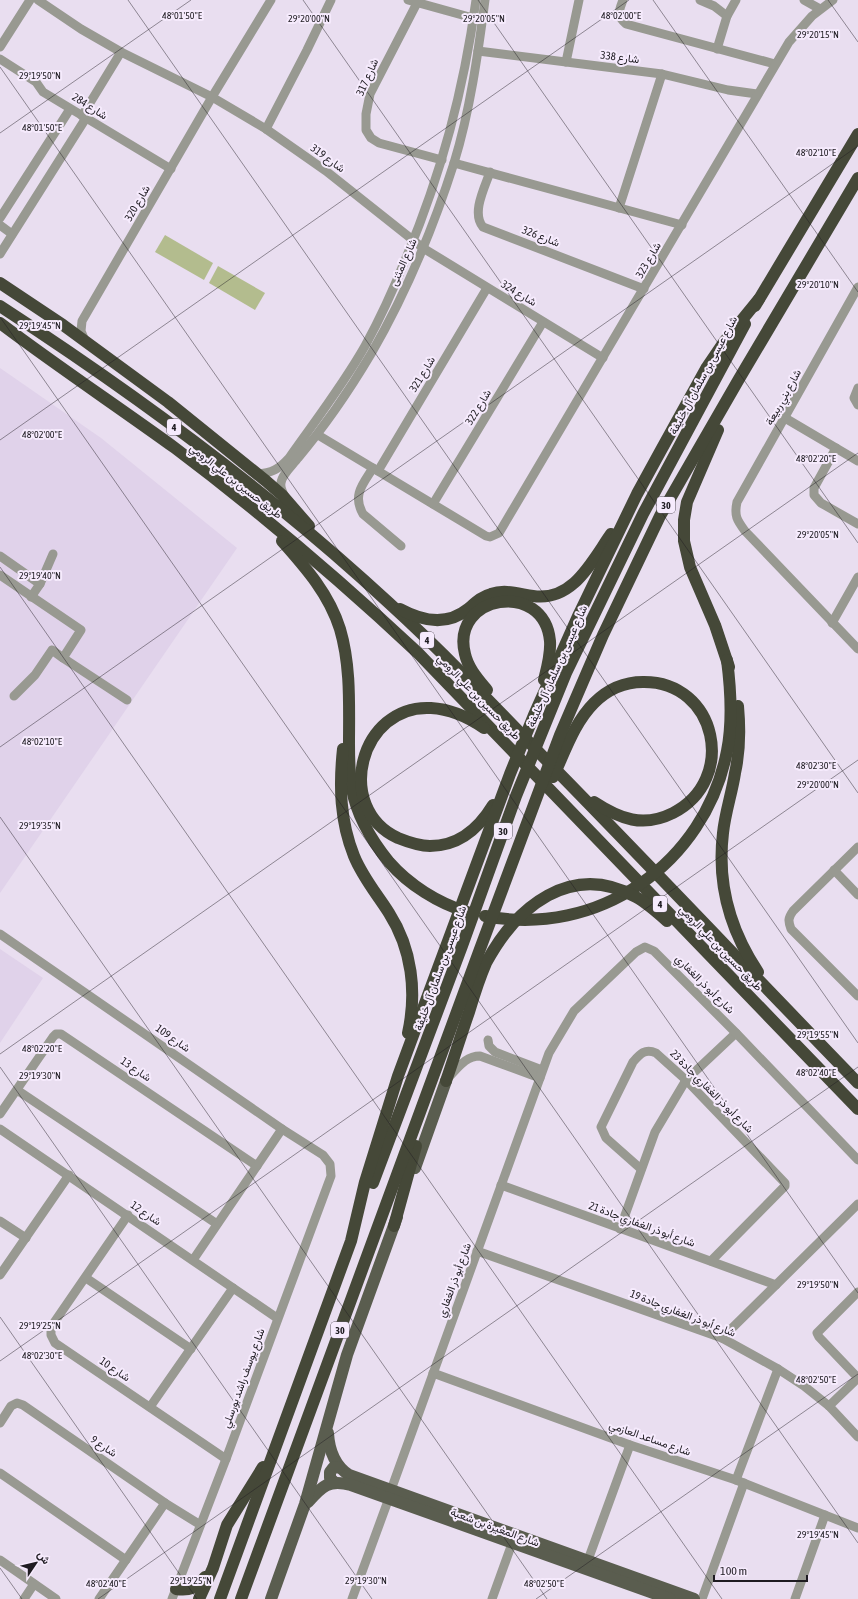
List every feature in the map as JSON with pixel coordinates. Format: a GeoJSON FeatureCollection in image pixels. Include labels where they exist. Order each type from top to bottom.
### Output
{"type":"FeatureCollection","features":[{"type":"Feature","properties":{"kind":"highway","name":"شارع عيسى بن سلمان آل خليفة"},"geometry":{"type":"LineString","coordinates":[[351,1241],[462,946],[516,796],[566,673],[643,514],[759,299],[858,134]]}},
{"type":"Feature","properties":{"kind":"highway","name":"30"},"geometry":{"type":"LineString","coordinates":[[241,1599],[560,735],[603,635],[660,516],[858,178]]}},
{"type":"Feature","properties":{"kind":"highway"},"geometry":{"type":"LineString","coordinates":[[0,283],[63,325],[168,402],[257,474],[289,503],[339,559]]}},
{"type":"Feature","properties":{"kind":"highway"},"geometry":{"type":"LineString","coordinates":[[0,297],[74,354]]}},
{"type":"Feature","properties":{"kind":"highway"},"geometry":{"type":"LineString","coordinates":[[351,1241],[365,1182],[398,1076],[510,774],[534,715],[579,614],[637,494],[707,367],[724,342],[759,299]]}},
{"type":"Feature","properties":{"kind":"highway","name":"طريق حسين بن علي الرومي"},"geometry":{"type":"LineString","coordinates":[[0,306],[74,354],[226,465],[390,603],[578,792],[858,1083]]}},
{"type":"Feature","properties":{"kind":"highway","name":"طريق حسين بن علي الرومي"},"geometry":{"type":"LineString","coordinates":[[0,323],[175,449],[319,563],[369,608],[418,653],[858,1109]]}},
{"type":"Feature","properties":{"kind":"highway"},"geometry":{"type":"LineString","coordinates":[[0,329],[33,347]]}},
{"type":"Feature","properties":{"kind":"highway"},"geometry":{"type":"LineString","coordinates":[[739,379],[689,494],[684,520],[684,541],[688,563],[715,625],[727,660],[738,706],[740,738],[736,772],[723,832],[721,856],[722,878],[730,917],[750,960],[776,998]]}},
{"type":"Feature","properties":{"kind":"highway"},"geometry":{"type":"LineString","coordinates":[[390,603],[422,618],[442,620],[464,612],[480,599],[491,594],[507,592],[542,597],[562,592],[584,575],[637,494]]}},
{"type":"Feature","properties":{"kind":"highway"},"geometry":{"type":"LineString","coordinates":[[261,517],[304,566],[322,590],[333,610],[340,630],[346,654],[348,677],[350,767],[355,801],[367,830],[394,867],[414,885],[440,901],[462,910],[495,918],[526,920],[555,918],[580,913],[609,902],[633,890],[654,874],[680,848],[698,825],[713,796],[724,764],[731,726],[731,703],[727,660]]}},
{"type":"Feature","properties":{"kind":"highway"},"geometry":{"type":"LineString","coordinates":[[511,724],[473,672],[464,653],[464,638],[470,622],[481,609],[493,603],[511,601],[526,605],[537,613],[547,629],[550,639],[550,652],[534,715]]}},
{"type":"Feature","properties":{"kind":"highway"},"geometry":{"type":"LineString","coordinates":[[516,854],[578,725],[588,710],[600,697],[623,685],[639,682],[656,682],[679,691],[697,707],[710,732],[712,748],[711,764],[707,778],[700,791],[685,806],[662,818],[636,821],[622,818],[578,792]]}},
{"type":"Feature","properties":{"kind":"highway"},"geometry":{"type":"LineString","coordinates":[[349,706],[340,778],[340,803],[345,828],[351,849],[360,869],[401,935],[408,956],[411,976],[412,1000],[410,1022],[398,1076]]}},
{"type":"Feature","properties":{"kind":"highway"},"geometry":{"type":"LineString","coordinates":[[500,738],[478,723],[454,712],[429,708],[415,709],[403,713],[391,719],[381,728],[366,750],[361,775],[363,794],[371,813],[388,832],[412,843],[426,846],[437,846],[453,842],[473,831],[489,812],[510,774]]}},
{"type":"Feature","properties":{"kind":"highway"},"geometry":{"type":"LineString","coordinates":[[446,1081],[479,980],[492,954],[517,920],[532,905],[551,893],[569,887],[586,884],[603,886],[620,890],[641,900],[655,910],[768,1015]]}},
{"type":"Feature","properties":{"kind":"highway"},"geometry":{"type":"LineString","coordinates":[[394,1226],[439,1062]]}},
{"type":"Feature","properties":{"kind":"highway","name":"30"},"geometry":{"type":"LineString","coordinates":[[220,1599],[351,1241]]}},
{"type":"Feature","properties":{"kind":"highway"},"geometry":{"type":"LineString","coordinates":[[199,1599],[227,1525],[276,1446]]}},
{"type":"Feature","properties":{"kind":"highway"},"geometry":{"type":"LineString","coordinates":[[175,1595],[196,1587],[212,1568]]}},
{"type":"Feature","properties":{"kind":"main road"},"geometry":{"type":"LineString","coordinates":[[271,1599],[305,1504],[347,1355],[446,1081]]}},
{"type":"Feature","properties":{"kind":"main road"},"geometry":{"type":"LineString","coordinates":[[305,1504],[322,1487],[334,1482],[330,1478],[330,1472],[333,1468],[339,1467],[334,1460],[330,1449],[328,1426]]}},
{"type":"Feature","properties":{"kind":"main road","name":"شارع المغيرة بن شعبة"},"geometry":{"type":"LineString","coordinates":[[339,1467],[349,1475],[390,1494],[514,1538],[670,1599]]}},
{"type":"Feature","properties":{"kind":"main road","name":"شارع المغيرة بن شعبة"},"geometry":{"type":"LineString","coordinates":[[334,1482],[350,1484],[390,1494]]}},
{"type":"Feature","properties":{"kind":"main road","name":"شارع المغيرة بن شعبة"},"geometry":{"type":"LineString","coordinates":[[514,1538],[588,1560],[694,1599]]}},
{"type":"Feature","properties":{"kind":"street"},"geometry":{"type":"LineString","coordinates":[[0,47],[2,37],[30,0]]}},
{"type":"Feature","properties":{"kind":"street","name":"شارع 319"},"geometry":{"type":"LineString","coordinates":[[38,0],[81,29],[121,52],[212,97],[266,129],[326,171],[423,248]]}},
{"type":"Feature","properties":{"kind":"street","name":"شارع 320"},"geometry":{"type":"LineString","coordinates":[[82,321],[212,97],[271,0]]}},
{"type":"Feature","properties":{"kind":"street"},"geometry":{"type":"LineString","coordinates":[[266,129],[308,50],[331,0]]}},
{"type":"Feature","properties":{"kind":"street","name":"شارع المثنى"},"geometry":{"type":"LineString","coordinates":[[257,474],[268,473],[280,467],[289,458],[338,391],[386,307],[414,240],[442,160],[466,65],[476,0]]}},
{"type":"Feature","properties":{"kind":"street","name":"شارع المثنى"},"geometry":{"type":"LineString","coordinates":[[289,503],[282,491],[281,482],[286,473],[318,435],[357,377],[400,299],[423,248],[454,162],[465,117],[478,51],[485,0]]}},
{"type":"Feature","properties":{"kind":"street"},"geometry":{"type":"LineString","coordinates":[[566,62],[579,0]]}},
{"type":"Feature","properties":{"kind":"street"},"geometry":{"type":"LineString","coordinates":[[623,0],[618,14],[620,19],[626,24],[775,64]]}},
{"type":"Feature","properties":{"kind":"street"},"geometry":{"type":"LineString","coordinates":[[700,0],[714,6],[727,16]]}},
{"type":"Feature","properties":{"kind":"street"},"geometry":{"type":"LineString","coordinates":[[717,49],[727,16],[736,0]]}},
{"type":"Feature","properties":{"kind":"street"},"geometry":{"type":"LineString","coordinates":[[804,0],[820,9]]}},
{"type":"Feature","properties":{"kind":"street","name":"شارع 323"},"geometry":{"type":"LineString","coordinates":[[433,504],[486,536],[490,537],[499,533],[682,225],[775,64],[793,38],[820,9],[833,0]]}},
{"type":"Feature","properties":{"kind":"street"},"geometry":{"type":"LineString","coordinates":[[412,2],[474,18]]}},
{"type":"Feature","properties":{"kind":"street","name":"شارع 317"},"geometry":{"type":"LineString","coordinates":[[412,2],[370,94],[366,114],[366,130],[371,138],[379,143],[442,160]]}},
{"type":"Feature","properties":{"kind":"street","name":"شارع 338"},"geometry":{"type":"LineString","coordinates":[[478,51],[662,74],[728,90],[757,94]]}},
{"type":"Feature","properties":{"kind":"street"},"geometry":{"type":"LineString","coordinates":[[0,254],[84,117],[121,52]]}},
{"type":"Feature","properties":{"kind":"street","name":"شارع 284"},"geometry":{"type":"LineString","coordinates":[[0,59],[36,82],[43,92],[170,169]]}},
{"type":"Feature","properties":{"kind":"street"},"geometry":{"type":"LineString","coordinates":[[619,208],[662,74]]}},
{"type":"Feature","properties":{"kind":"street"},"geometry":{"type":"LineString","coordinates":[[0,218],[70,108]]}},
{"type":"Feature","properties":{"kind":"street"},"geometry":{"type":"LineString","coordinates":[[454,162],[682,225]]}},
{"type":"Feature","properties":{"kind":"street","name":"شارع 326"},"geometry":{"type":"LineString","coordinates":[[490,172],[478,209],[479,222],[483,227],[644,289]]}},
{"type":"Feature","properties":{"kind":"street"},"geometry":{"type":"LineString","coordinates":[[0,225],[12,234]]}},
{"type":"Feature","properties":{"kind":"street","name":"شارع 324"},"geometry":{"type":"LineString","coordinates":[[423,248],[603,358]]}},
{"type":"Feature","properties":{"kind":"street","name":"شارع بني ربيعة"},"geometry":{"type":"LineString","coordinates":[[832,623],[768,556],[738,521],[735,512],[737,502],[858,287]]}},
{"type":"Feature","properties":{"kind":"street","name":"شارع 321"},"geometry":{"type":"LineString","coordinates":[[401,546],[363,514],[359,507],[358,497],[360,488],[375,470],[487,288]]}},
{"type":"Feature","properties":{"kind":"street"},"geometry":{"type":"LineString","coordinates":[[63,325],[82,321],[81,331],[85,341]]}},
{"type":"Feature","properties":{"kind":"street","name":"شارع 322"},"geometry":{"type":"LineString","coordinates":[[433,504],[543,322]]}},
{"type":"Feature","properties":{"kind":"street"},"geometry":{"type":"LineString","coordinates":[[858,388],[854,398],[858,405]]}},
{"type":"Feature","properties":{"kind":"street"},"geometry":{"type":"LineString","coordinates":[[785,418],[858,461]]}},
{"type":"Feature","properties":{"kind":"street"},"geometry":{"type":"LineString","coordinates":[[318,435],[433,504]]}},
{"type":"Feature","properties":{"kind":"street"},"geometry":{"type":"LineString","coordinates":[[836,448],[814,488],[814,496],[821,503],[858,524]]}},
{"type":"Feature","properties":{"kind":"street"},"geometry":{"type":"LineString","coordinates":[[31,596],[40,584],[53,554]]}},
{"type":"Feature","properties":{"kind":"street"},"geometry":{"type":"LineString","coordinates":[[0,556],[40,584]]}},
{"type":"Feature","properties":{"kind":"street"},"geometry":{"type":"LineString","coordinates":[[0,575],[81,630],[63,658]]}},
{"type":"Feature","properties":{"kind":"street"},"geometry":{"type":"LineString","coordinates":[[858,576],[832,623],[858,649]]}},
{"type":"Feature","properties":{"kind":"street"},"geometry":{"type":"LineString","coordinates":[[14,696],[35,675],[52,650],[127,700]]}},
{"type":"Feature","properties":{"kind":"street"},"geometry":{"type":"LineString","coordinates":[[858,847],[788,917],[788,922],[791,929],[858,996]]}},
{"type":"Feature","properties":{"kind":"street"},"geometry":{"type":"LineString","coordinates":[[834,870],[858,895]]}},
{"type":"Feature","properties":{"kind":"street","name":"شارع 109"},"geometry":{"type":"LineString","coordinates":[[0,934],[282,1129],[323,1155],[330,1164]]}},
{"type":"Feature","properties":{"kind":"street","name":"شارع أبو ذر الغفاري"},"geometry":{"type":"LineString","coordinates":[[352,1599],[549,1053],[574,1011],[636,952],[645,947],[654,951],[736,1033],[858,1160]]}},
{"type":"Feature","properties":{"kind":"street"},"geometry":{"type":"LineString","coordinates":[[620,1229],[655,1132],[686,1080],[736,1033]]}},
{"type":"Feature","properties":{"kind":"street","name":"شارع 13"},"geometry":{"type":"LineString","coordinates":[[0,1114],[53,1037],[56,1034],[61,1034],[257,1166]]}},
{"type":"Feature","properties":{"kind":"street"},"geometry":{"type":"LineString","coordinates":[[492,1060],[488,1052],[488,1041],[490,1048],[495,1052],[541,1074]]}},
{"type":"Feature","properties":{"kind":"street","name":"شارع أبو ذر الغفاري جادة 23"},"geometry":{"type":"LineString","coordinates":[[641,1169],[606,1138],[601,1127],[633,1062],[645,1051],[651,1050],[686,1080],[785,1183],[785,1186],[711,1261]]}},
{"type":"Feature","properties":{"kind":"street"},"geometry":{"type":"LineString","coordinates":[[446,1081],[461,1063],[473,1056],[480,1056],[541,1074]]}},
{"type":"Feature","properties":{"kind":"street"},"geometry":{"type":"LineString","coordinates":[[17,1090],[217,1224]]}},
{"type":"Feature","properties":{"kind":"street","name":"شارع 12"},"geometry":{"type":"LineString","coordinates":[[0,1129],[277,1318]]}},
{"type":"Feature","properties":{"kind":"street"},"geometry":{"type":"LineString","coordinates":[[193,1260],[282,1129]]}},
{"type":"Feature","properties":{"kind":"street","name":"شارع يوسف راشد بورسلي"},"geometry":{"type":"LineString","coordinates":[[175,1595],[200,1524],[226,1459],[277,1318],[331,1176],[330,1164]]}},
{"type":"Feature","properties":{"kind":"street"},"geometry":{"type":"LineString","coordinates":[[0,1275],[69,1176]]}},
{"type":"Feature","properties":{"kind":"street","name":"شارع أبو ذر الغفاري جادة 21"},"geometry":{"type":"LineString","coordinates":[[501,1185],[776,1285]]}},
{"type":"Feature","properties":{"kind":"street"},"geometry":{"type":"LineString","coordinates":[[722,1338],[858,1204]]}},
{"type":"Feature","properties":{"kind":"street","name":"شارع 10"},"geometry":{"type":"LineString","coordinates":[[128,1215],[51,1327],[51,1335],[55,1343],[226,1459]]}},
{"type":"Feature","properties":{"kind":"street"},"geometry":{"type":"LineString","coordinates":[[0,1221],[26,1238]]}},
{"type":"Feature","properties":{"kind":"street","name":"شارع أبو ذر الغفاري جادة 19"},"geometry":{"type":"LineString","coordinates":[[477,1251],[722,1338],[778,1369],[804,1386],[829,1406],[858,1437]]}},
{"type":"Feature","properties":{"kind":"street"},"geometry":{"type":"LineString","coordinates":[[86,1278],[191,1349]]}},
{"type":"Feature","properties":{"kind":"street"},"geometry":{"type":"LineString","coordinates":[[150,1407],[233,1288]]}},
{"type":"Feature","properties":{"kind":"street"},"geometry":{"type":"LineString","coordinates":[[829,1406],[858,1378],[819,1337],[817,1333],[858,1292]]}},
{"type":"Feature","properties":{"kind":"street"},"geometry":{"type":"LineString","coordinates":[[702,1599],[778,1369]]}},
{"type":"Feature","properties":{"kind":"street","name":"شارع مساعد العازمي"},"geometry":{"type":"LineString","coordinates":[[433,1373],[630,1445],[740,1481],[858,1528]]}},
{"type":"Feature","properties":{"kind":"street","name":"شارع 9"},"geometry":{"type":"LineString","coordinates":[[0,1423],[11,1406],[17,1403],[23,1405],[165,1503],[200,1524]]}},
{"type":"Feature","properties":{"kind":"street"},"geometry":{"type":"LineString","coordinates":[[588,1560],[630,1445]]}},
{"type":"Feature","properties":{"kind":"street"},"geometry":{"type":"LineString","coordinates":[[0,1473],[126,1560]]}},
{"type":"Feature","properties":{"kind":"street"},"geometry":{"type":"LineString","coordinates":[[99,1599],[165,1503]]}},
{"type":"Feature","properties":{"kind":"street"},"geometry":{"type":"LineString","coordinates":[[795,1599],[825,1516]]}},
{"type":"Feature","properties":{"kind":"street"},"geometry":{"type":"LineString","coordinates":[[492,1599],[514,1538]]}},
{"type":"Feature","properties":{"kind":"street"},"geometry":{"type":"LineString","coordinates":[[0,1560],[56,1599]]}},
{"type":"Feature","properties":{"kind":"street"},"geometry":{"type":"LineString","coordinates":[[24,1599],[34,1584]]}},
{"type":"Feature","properties":{"kind":"shaded area"},"geometry":{"type":"Polygon","coordinates":[[[0,368],[101,438],[237,548],[0,893],[0,368]]]}},
{"type":"Feature","properties":{"kind":"shaded area"},"geometry":{"type":"Polygon","coordinates":[[[0,949],[43,978],[0,1043],[0,949]]]}},
{"type":"Feature","properties":{"kind":"green space"},"geometry":{"type":"Polygon","coordinates":[[[165,235],[213,263],[204,280],[155,252],[165,235]]]}},
{"type":"Feature","properties":{"kind":"green space"},"geometry":{"type":"Polygon","coordinates":[[[218,266],[265,293],[255,310],[209,283],[218,266]]]}}]}
